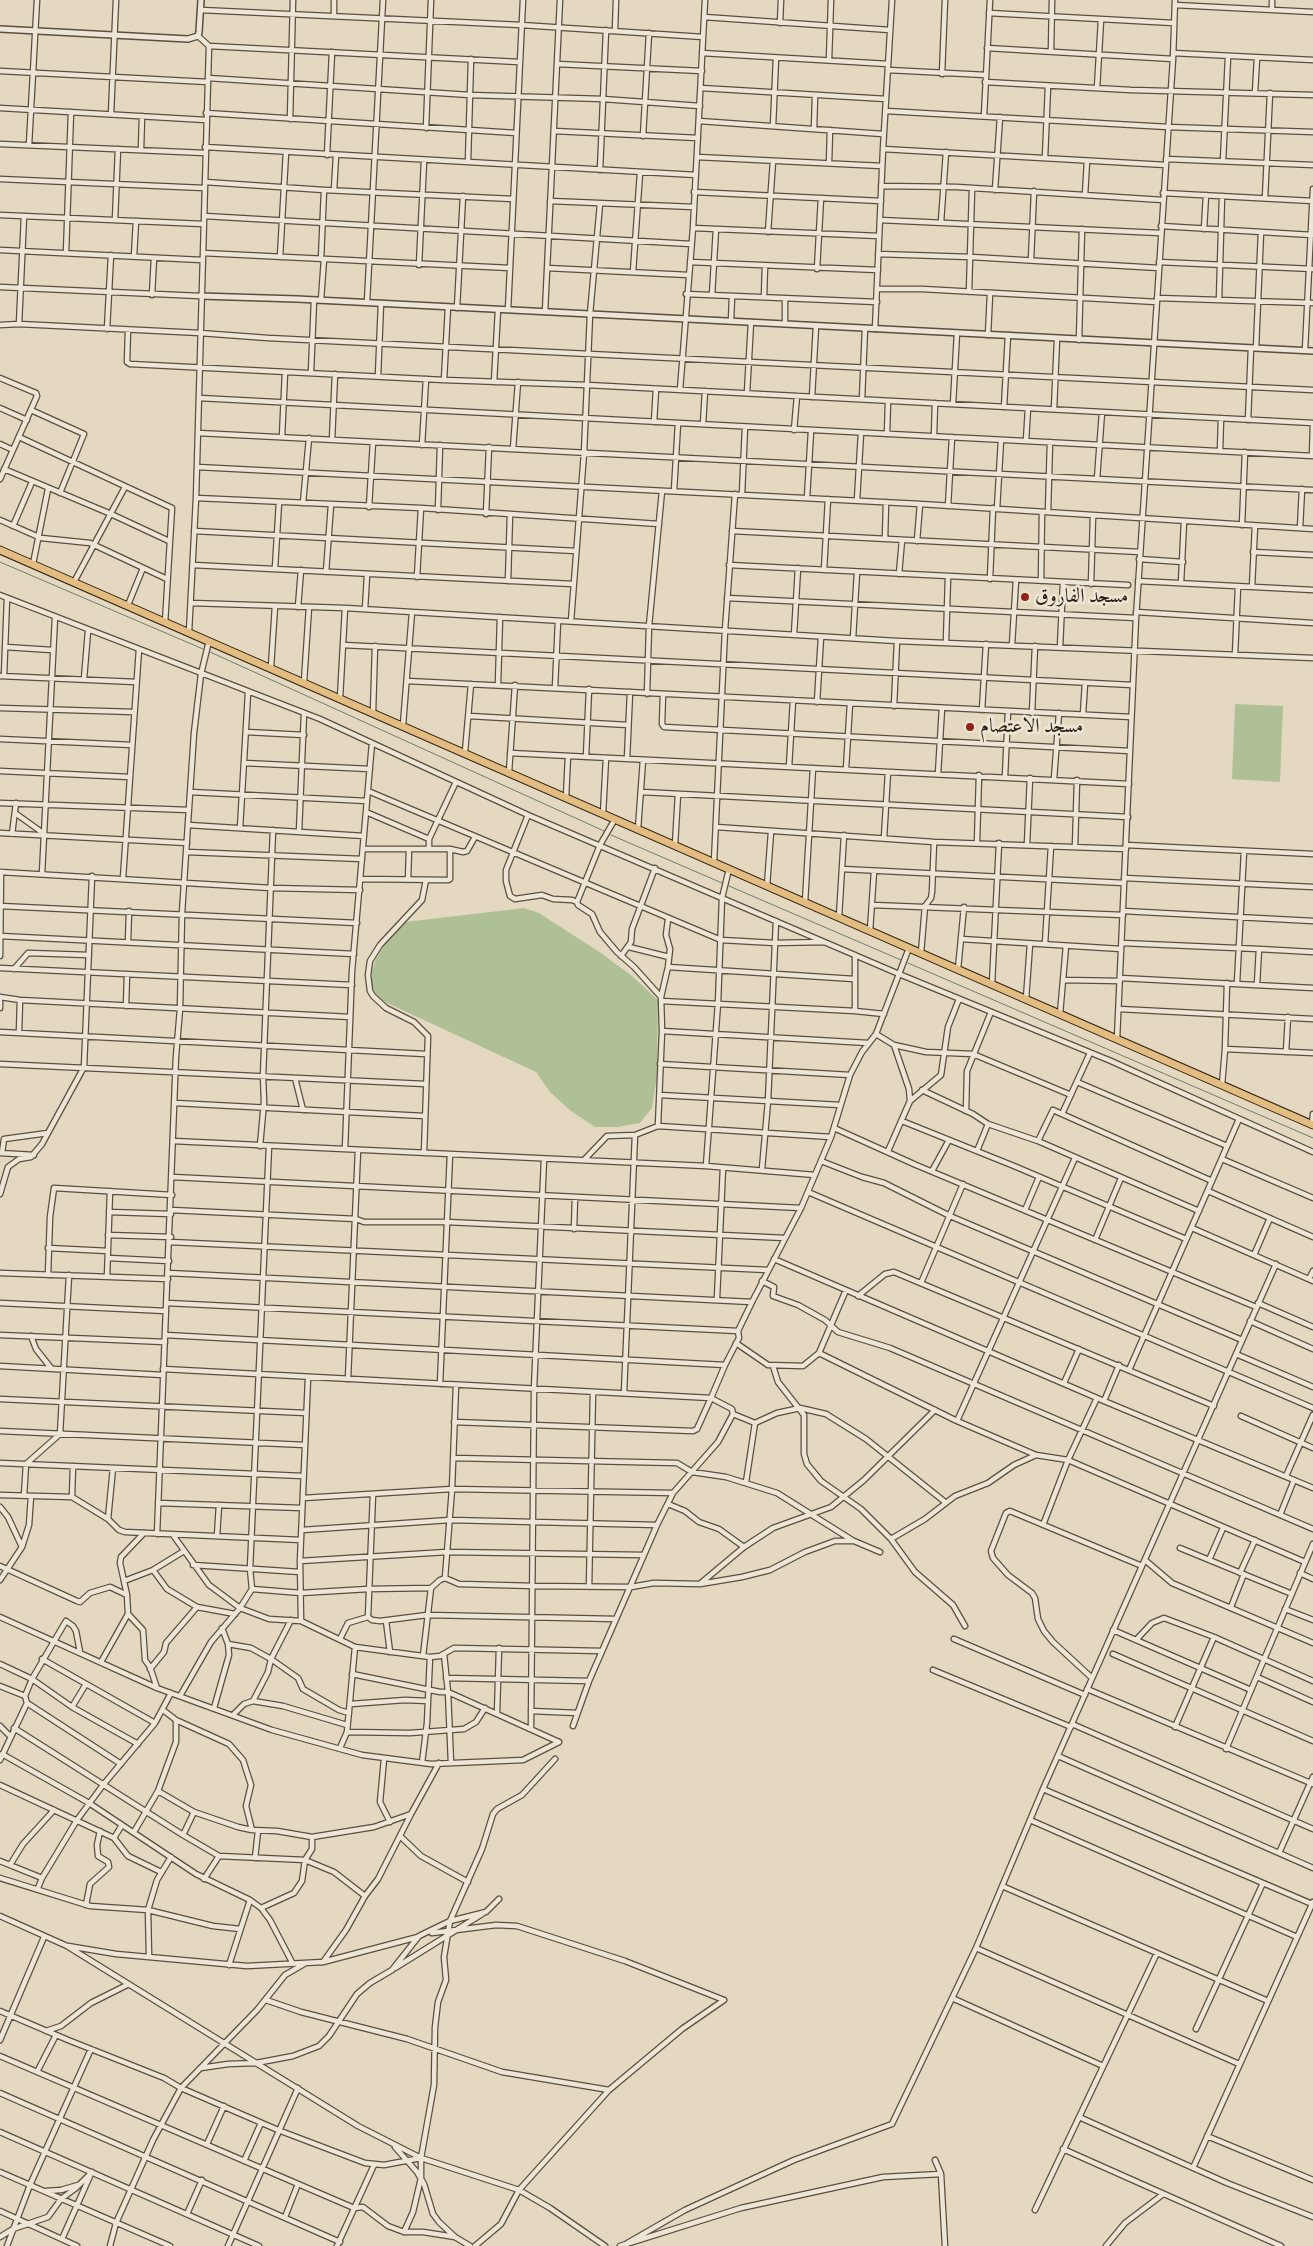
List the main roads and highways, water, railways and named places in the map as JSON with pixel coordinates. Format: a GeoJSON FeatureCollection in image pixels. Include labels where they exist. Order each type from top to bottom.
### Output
{"type":"FeatureCollection","features":[{"type":"Feature","properties":{"kind":"main road"},"geometry":{"type":"LineString","coordinates":[[0,550],[165,623],[271,667],[1313,1125]]}},
{"type":"Feature","properties":{"kind":"waterway"},"geometry":{"type":"LineString","coordinates":[[0,562],[203,649]]}},
{"type":"Feature","properties":{"kind":"waterway"},"geometry":{"type":"LineString","coordinates":[[210,652],[604,831]]}},
{"type":"Feature","properties":{"kind":"waterway"},"geometry":{"type":"LineString","coordinates":[[611,835],[722,883]]}},
{"type":"Feature","properties":{"kind":"waterway"},"geometry":{"type":"LineString","coordinates":[[729,886],[901,960]]}},
{"type":"Feature","properties":{"kind":"waterway"},"geometry":{"type":"LineString","coordinates":[[908,963],[1313,1138]]}},
{"type":"Feature","properties":{"kind":"place","name":"مسجد الفاروق"},"geometry":{"type":"Point","coordinates":[1025,597]}},
{"type":"Feature","properties":{"kind":"place","name":"مسجد الاعتصام"},"geometry":{"type":"Point","coordinates":[970,727]}}]}
